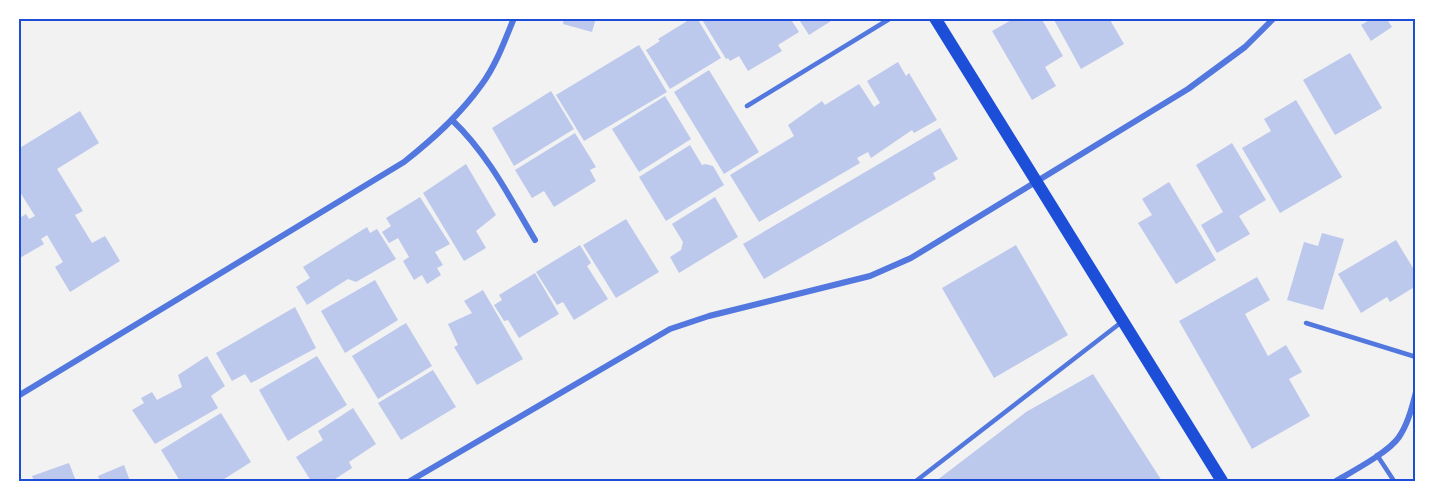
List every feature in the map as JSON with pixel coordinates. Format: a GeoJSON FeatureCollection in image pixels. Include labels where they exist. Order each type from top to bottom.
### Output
{"type":"FeatureCollection","features":[{"type":"Feature","properties":{"kind":"main road"},"geometry":{"type":"LineString","coordinates":[[935,18],[1222,481]]}},
{"type":"Feature","properties":{"kind":"street"},"geometry":{"type":"LineString","coordinates":[[18,396],[404,162],[433,140],[483,84],[501,50],[514,18]]}},
{"type":"Feature","properties":{"kind":"street"},"geometry":{"type":"LineString","coordinates":[[410,481],[670,329],[709,316],[870,276],[911,258],[1188,89],[1245,47],[1274,18]]}},
{"type":"Feature","properties":{"kind":"street"},"geometry":{"type":"LineString","coordinates":[[452,120],[482,152],[535,240]]}},
{"type":"Feature","properties":{"kind":"street"},"geometry":{"type":"LineString","coordinates":[[1336,481],[1398,439],[1408,418],[1416,392]]}},
{"type":"Feature","properties":{"kind":"lane"},"geometry":{"type":"LineString","coordinates":[[747,106],[891,18]]}},
{"type":"Feature","properties":{"kind":"lane"},"geometry":{"type":"LineString","coordinates":[[916,481],[1123,321]]}},
{"type":"Feature","properties":{"kind":"lane"},"geometry":{"type":"LineString","coordinates":[[1306,323],[1416,357]]}},
{"type":"Feature","properties":{"kind":"lane"},"geometry":{"type":"LineString","coordinates":[[1377,455],[1394,481]]}},
{"type":"Feature","properties":{"kind":"building"},"geometry":{"type":"Polygon","coordinates":[[[564,18],[596,18],[592,32],[563,24],[564,18]]]}},
{"type":"Feature","properties":{"kind":"building"},"geometry":{"type":"Polygon","coordinates":[[[692,18],[697,18],[721,58],[670,89],[646,50],[660,41],[658,39],[692,18]]]}},
{"type":"Feature","properties":{"kind":"building"},"geometry":{"type":"Polygon","coordinates":[[[701,18],[790,18],[799,32],[778,45],[782,51],[748,71],[739,56],[730,61],[726,59],[701,18]]]}},
{"type":"Feature","properties":{"kind":"building"},"geometry":{"type":"Polygon","coordinates":[[[798,18],[829,18],[831,21],[809,35],[798,18]]]}},
{"type":"Feature","properties":{"kind":"building"},"geometry":{"type":"Polygon","coordinates":[[[1015,18],[1041,18],[1063,56],[1045,67],[1056,86],[1032,100],[992,31],[1015,18]]]}},
{"type":"Feature","properties":{"kind":"building"},"geometry":{"type":"Polygon","coordinates":[[[1053,18],[1109,18],[1124,44],[1081,69],[1053,18]]]}},
{"type":"Feature","properties":{"kind":"building"},"geometry":{"type":"Polygon","coordinates":[[[1373,18],[1386,18],[1392,27],[1371,41],[1361,25],[1373,18]]]}},
{"type":"Feature","properties":{"kind":"building"},"geometry":{"type":"Polygon","coordinates":[[[639,45],[667,92],[584,141],[556,95],[639,45]]]}},
{"type":"Feature","properties":{"kind":"building"},"geometry":{"type":"Polygon","coordinates":[[[1350,53],[1382,108],[1335,135],[1303,80],[1350,53]]]}},
{"type":"Feature","properties":{"kind":"building"},"geometry":{"type":"Polygon","coordinates":[[[898,62],[906,76],[909,73],[937,120],[914,133],[912,130],[871,158],[868,152],[857,158],[860,163],[759,222],[730,175],[794,136],[788,125],[822,101],[825,105],[859,84],[874,107],[880,103],[867,81],[898,62]]]}},
{"type":"Feature","properties":{"kind":"building"},"geometry":{"type":"Polygon","coordinates":[[[709,70],[759,152],[724,174],[674,92],[709,70]]]}},
{"type":"Feature","properties":{"kind":"building"},"geometry":{"type":"Polygon","coordinates":[[[551,91],[574,129],[514,166],[492,128],[551,91]]]}},
{"type":"Feature","properties":{"kind":"building"},"geometry":{"type":"Polygon","coordinates":[[[665,96],[691,139],[639,172],[612,129],[665,96]]]}},
{"type":"Feature","properties":{"kind":"building"},"geometry":{"type":"Polygon","coordinates":[[[1296,100],[1342,177],[1280,213],[1242,148],[1271,131],[1264,119],[1296,100]]]}},
{"type":"Feature","properties":{"kind":"building"},"geometry":{"type":"Polygon","coordinates":[[[80,111],[99,143],[57,169],[83,211],[75,215],[92,243],[105,236],[120,261],[70,292],[55,267],[63,262],[47,235],[41,239],[44,244],[18,259],[18,219],[26,214],[29,219],[35,216],[18,189],[18,149],[80,111]]]}},
{"type":"Feature","properties":{"kind":"building"},"geometry":{"type":"Polygon","coordinates":[[[940,128],[958,159],[933,173],[936,179],[764,279],[743,244],[940,128]]]}},
{"type":"Feature","properties":{"kind":"building"},"geometry":{"type":"Polygon","coordinates":[[[575,133],[596,167],[590,170],[596,181],[554,207],[544,191],[532,198],[515,170],[575,133]]]}},
{"type":"Feature","properties":{"kind":"building"},"geometry":{"type":"Polygon","coordinates":[[[1232,143],[1266,200],[1239,216],[1250,234],[1217,253],[1201,225],[1223,212],[1196,165],[1232,143]]]}},
{"type":"Feature","properties":{"kind":"building"},"geometry":{"type":"Polygon","coordinates":[[[690,145],[702,165],[713,166],[724,185],[666,221],[639,177],[690,145]]]}},
{"type":"Feature","properties":{"kind":"building"},"geometry":{"type":"Polygon","coordinates":[[[466,164],[496,215],[476,231],[486,248],[464,261],[423,193],[466,164]]]}},
{"type":"Feature","properties":{"kind":"building"},"geometry":{"type":"Polygon","coordinates":[[[1169,182],[1216,260],[1176,284],[1138,223],[1152,215],[1142,199],[1169,182]]]}},
{"type":"Feature","properties":{"kind":"building"},"geometry":{"type":"Polygon","coordinates":[[[420,197],[450,244],[435,252],[443,265],[437,268],[441,275],[427,284],[422,275],[414,280],[403,261],[409,257],[398,238],[389,243],[382,232],[391,226],[386,218],[420,197]]]}},
{"type":"Feature","properties":{"kind":"building"},"geometry":{"type":"Polygon","coordinates":[[[715,197],[738,237],[679,273],[670,257],[681,250],[683,242],[672,224],[715,197]]]}},
{"type":"Feature","properties":{"kind":"building"},"geometry":{"type":"Polygon","coordinates":[[[626,219],[659,272],[616,298],[583,245],[626,219]]]}},
{"type":"Feature","properties":{"kind":"building"},"geometry":{"type":"Polygon","coordinates":[[[367,227],[370,233],[377,229],[396,259],[356,282],[348,279],[307,305],[296,287],[310,278],[303,267],[367,227]]]}},
{"type":"Feature","properties":{"kind":"building"},"geometry":{"type":"Polygon","coordinates":[[[1322,233],[1344,239],[1323,310],[1287,300],[1304,242],[1318,246],[1322,233]]]}},
{"type":"Feature","properties":{"kind":"building"},"geometry":{"type":"Polygon","coordinates":[[[1396,240],[1416,273],[1416,286],[1390,302],[1387,297],[1361,313],[1338,274],[1396,240]]]}},
{"type":"Feature","properties":{"kind":"building"},"geometry":{"type":"Polygon","coordinates":[[[580,245],[591,263],[587,266],[608,299],[574,320],[563,302],[557,305],[536,272],[580,245]]]}},
{"type":"Feature","properties":{"kind":"building"},"geometry":{"type":"Polygon","coordinates":[[[1016,245],[1068,335],[994,378],[942,288],[1016,245]]]}},
{"type":"Feature","properties":{"kind":"building"},"geometry":{"type":"Polygon","coordinates":[[[535,273],[559,314],[519,338],[508,320],[504,321],[494,305],[502,300],[499,295],[535,273]]]}},
{"type":"Feature","properties":{"kind":"building"},"geometry":{"type":"Polygon","coordinates":[[[1257,277],[1270,300],[1245,314],[1268,356],[1286,345],[1302,372],[1289,379],[1310,416],[1252,449],[1179,321],[1257,277]]]}},
{"type":"Feature","properties":{"kind":"building"},"geometry":{"type":"Polygon","coordinates":[[[375,280],[398,320],[345,353],[321,311],[375,280]]]}},
{"type":"Feature","properties":{"kind":"building"},"geometry":{"type":"Polygon","coordinates":[[[483,290],[523,359],[477,385],[454,347],[458,345],[448,324],[472,313],[464,301],[483,290]]]}},
{"type":"Feature","properties":{"kind":"building"},"geometry":{"type":"Polygon","coordinates":[[[295,307],[316,348],[251,383],[245,374],[232,381],[216,353],[295,307]]]}},
{"type":"Feature","properties":{"kind":"building"},"geometry":{"type":"Polygon","coordinates":[[[406,323],[432,366],[378,399],[352,356],[406,323]]]}},
{"type":"Feature","properties":{"kind":"building"},"geometry":{"type":"Polygon","coordinates":[[[207,356],[225,386],[211,396],[218,408],[155,444],[132,410],[144,403],[141,398],[152,392],[157,400],[182,387],[178,375],[207,356]]]}},
{"type":"Feature","properties":{"kind":"building"},"geometry":{"type":"Polygon","coordinates":[[[317,356],[347,405],[288,441],[259,390],[317,356]]]}},
{"type":"Feature","properties":{"kind":"building"},"geometry":{"type":"Polygon","coordinates":[[[433,370],[456,407],[401,440],[378,403],[433,370]]]}},
{"type":"Feature","properties":{"kind":"building"},"geometry":{"type":"Polygon","coordinates":[[[1093,374],[1162,481],[936,481],[1026,412],[1093,374]]]}},
{"type":"Feature","properties":{"kind":"building"},"geometry":{"type":"Polygon","coordinates":[[[353,408],[376,444],[349,462],[352,468],[332,481],[311,481],[296,457],[323,440],[318,431],[353,408]]]}},
{"type":"Feature","properties":{"kind":"building"},"geometry":{"type":"Polygon","coordinates":[[[221,413],[251,462],[221,481],[180,481],[161,450],[221,413]]]}},
{"type":"Feature","properties":{"kind":"building"},"geometry":{"type":"Polygon","coordinates":[[[69,463],[76,481],[34,481],[32,476],[69,463]]]}},
{"type":"Feature","properties":{"kind":"building"},"geometry":{"type":"Polygon","coordinates":[[[124,465],[130,481],[100,481],[98,476],[124,465]]]}}]}
